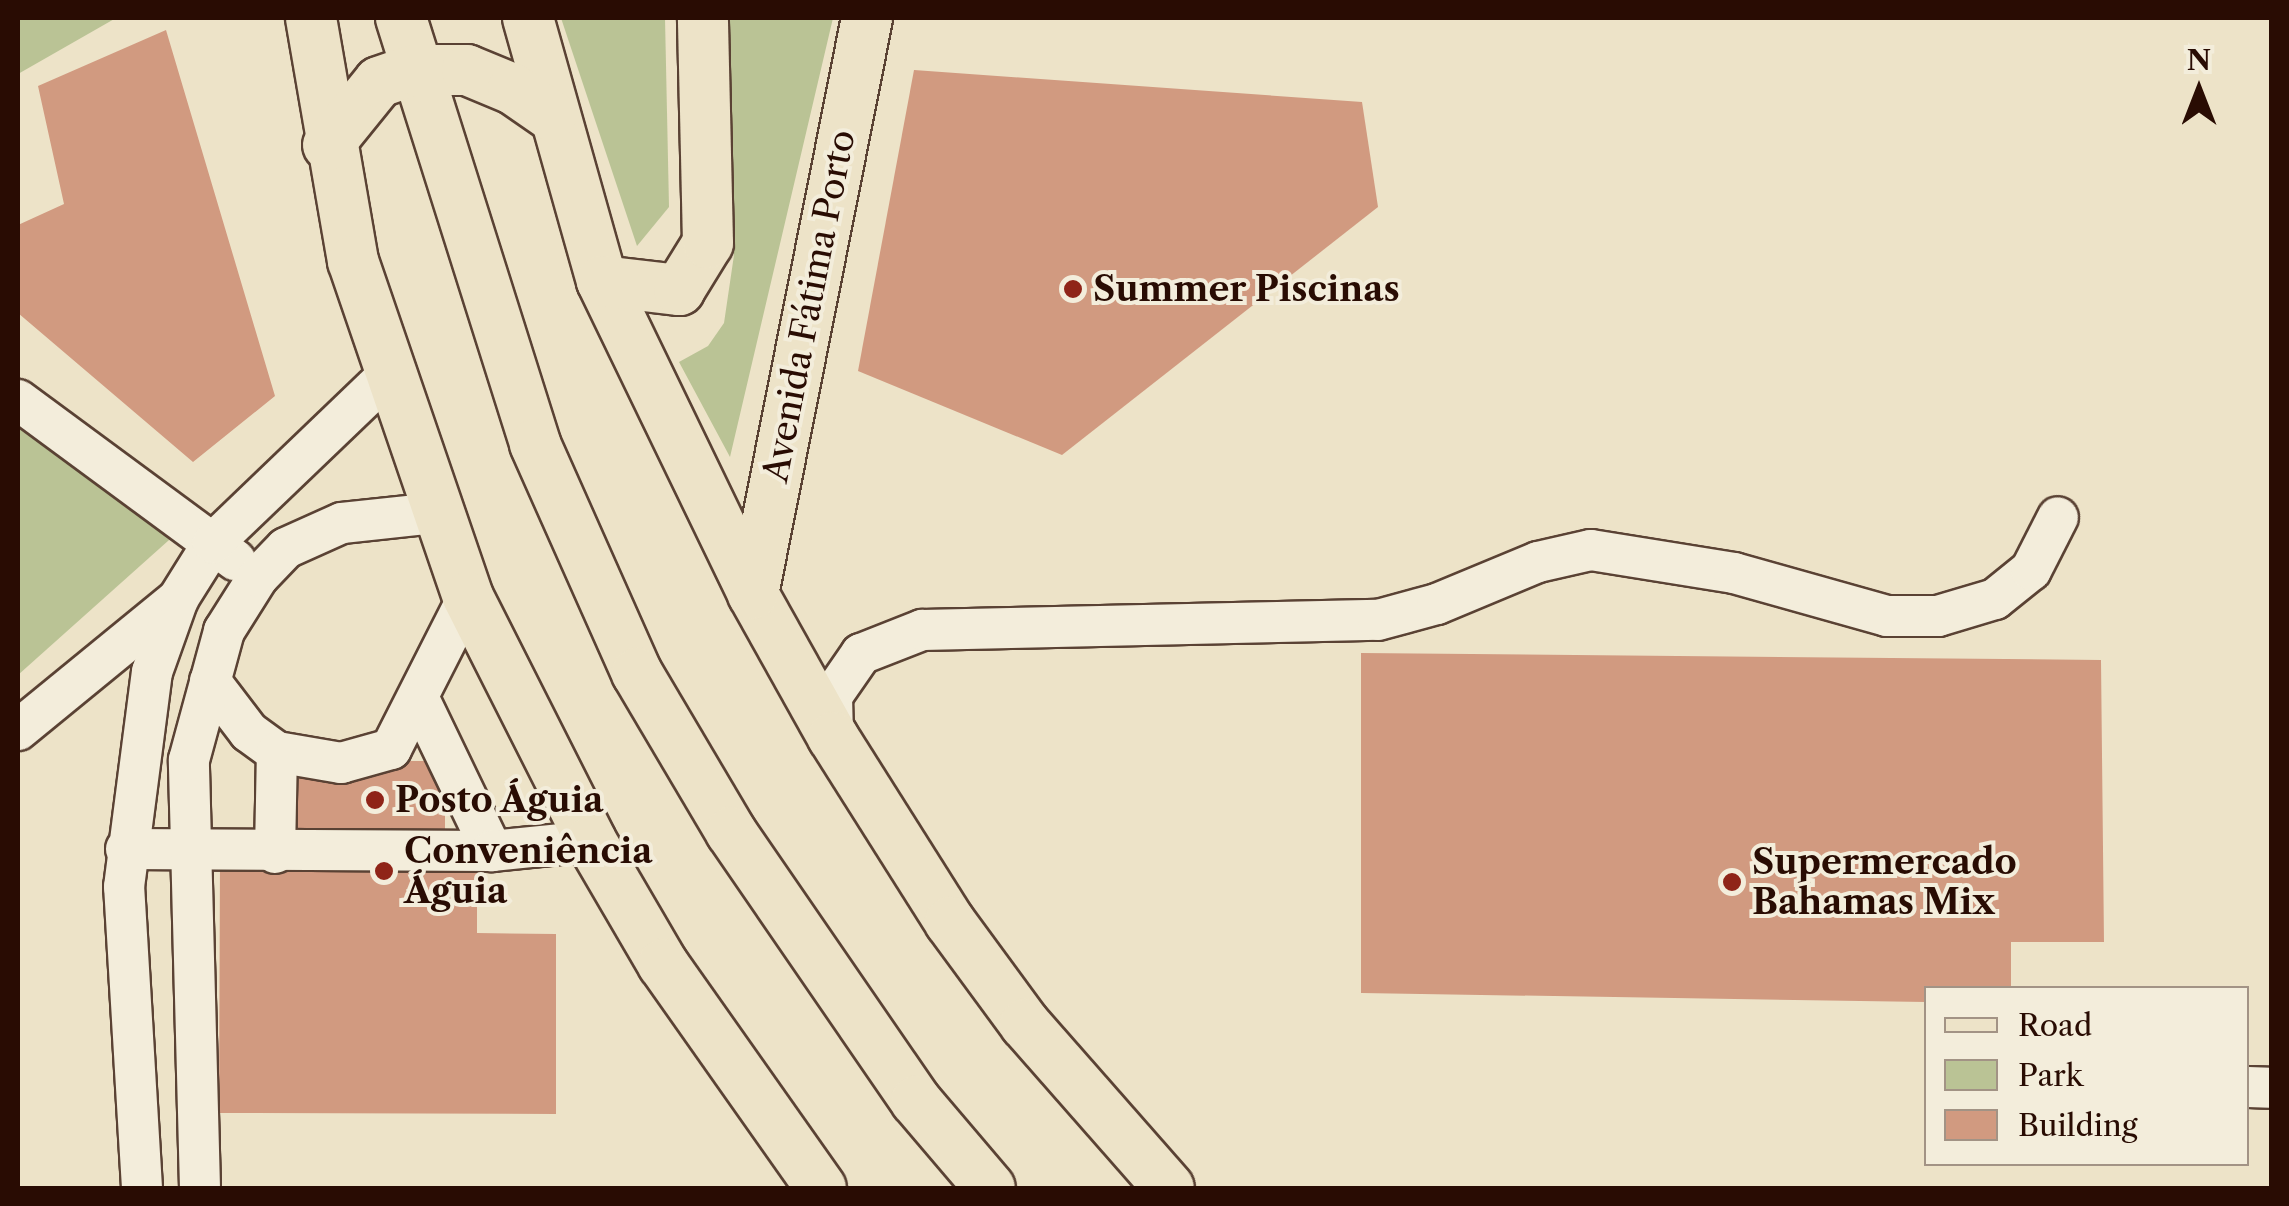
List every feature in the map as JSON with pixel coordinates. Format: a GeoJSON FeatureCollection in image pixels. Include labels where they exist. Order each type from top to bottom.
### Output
{"type":"FeatureCollection","features":[{"type":"Feature","properties":{"kind":"main road"},"geometry":{"type":"LineString","coordinates":[[311,18],[328,146],[353,261],[436,513],[468,597],[591,841],[742,1084],[821,1188]]}},
{"type":"Feature","properties":{"kind":"main road"},"geometry":{"type":"LineString","coordinates":[[401,18],[414,70],[535,444],[637,673],[742,848],[916,1101],[990,1188]]}},
{"type":"Feature","properties":{"kind":"main road"},"geometry":{"type":"LineString","coordinates":[[528,18],[552,116],[602,281],[753,594],[832,737],[950,922],[1025,1024],[1169,1188]]}},
{"type":"Feature","properties":{"kind":"main road"},"geometry":{"type":"LineString","coordinates":[[602,281],[679,290],[708,243],[703,18]]}},
{"type":"Feature","properties":{"kind":"main road","name":"Avenida Fátima Porto"},"geometry":{"type":"LineString","coordinates":[[753,594],[867,18]]}},
{"type":"Feature","properties":{"kind":"main road"},"geometry":{"type":"LineString","coordinates":[[328,146],[379,82],[414,70],[468,70],[513,88],[552,116]]}},
{"type":"Feature","properties":{"kind":"street"},"geometry":{"type":"LineString","coordinates":[[142,1188],[126,849],[152,672],[178,600],[213,543],[389,374]]}},
{"type":"Feature","properties":{"kind":"street"},"geometry":{"type":"LineString","coordinates":[[18,400],[258,577]]}},
{"type":"Feature","properties":{"kind":"street"},"geometry":{"type":"LineString","coordinates":[[200,1188],[186,852],[189,760],[224,630],[258,577],[286,548],[342,523],[436,513]]}},
{"type":"Feature","properties":{"kind":"street"},"geometry":{"type":"LineString","coordinates":[[832,737],[832,696],[861,654],[922,630],[1378,620],[1590,550],[1734,573],[1888,616],[1938,616],[2007,590],[2030,570],[2058,517]]}},
{"type":"Feature","properties":{"kind":"street"},"geometry":{"type":"LineString","coordinates":[[210,681],[249,732],[277,752],[341,763],[391,749],[468,597]]}},
{"type":"Feature","properties":{"kind":"street"},"geometry":{"type":"LineString","coordinates":[[18,730],[178,600]]}},
{"type":"Feature","properties":{"kind":"street"},"geometry":{"type":"LineString","coordinates":[[419,699],[492,851]]}},
{"type":"Feature","properties":{"kind":"street"},"geometry":{"type":"LineString","coordinates":[[274,853],[277,752]]}},
{"type":"Feature","properties":{"kind":"street"},"geometry":{"type":"LineString","coordinates":[[126,849],[274,853],[492,851],[591,841]]}},
{"type":"Feature","properties":{"kind":"green space"},"geometry":{"type":"Polygon","coordinates":[[[18,18],[116,18],[18,74],[18,18]]]}},
{"type":"Feature","properties":{"kind":"green space"},"geometry":{"type":"Polygon","coordinates":[[[561,18],[665,18],[669,207],[637,246],[561,18]]]}},
{"type":"Feature","properties":{"kind":"green space"},"geometry":{"type":"Polygon","coordinates":[[[726,18],[833,18],[730,457],[679,362],[708,346],[724,323],[734,255],[726,18]]]}},
{"type":"Feature","properties":{"kind":"green space"},"geometry":{"type":"Polygon","coordinates":[[[18,416],[178,532],[18,675],[18,416]]]}},
{"type":"Feature","properties":{"kind":"building"},"geometry":{"type":"Polygon","coordinates":[[[166,30],[275,396],[193,462],[18,313],[18,225],[64,204],[38,86],[166,30]]]}},
{"type":"Feature","properties":{"kind":"building","name":"Summer Piscinas"},"geometry":{"type":"Polygon","coordinates":[[[914,70],[1362,102],[1378,207],[1062,455],[858,371],[914,70]]]}},
{"type":"Feature","properties":{"kind":"building","name":"Supermercado Bahamas Mix"},"geometry":{"type":"Polygon","coordinates":[[[1361,653],[2101,660],[2104,942],[2011,942],[2011,986],[1924,986],[1924,1002],[1361,993],[1361,653]]]}},
{"type":"Feature","properties":{"kind":"building"},"geometry":{"type":"Polygon","coordinates":[[[291,761],[445,761],[445,831],[291,831],[291,761]]]}},
{"type":"Feature","properties":{"kind":"building"},"geometry":{"type":"Polygon","coordinates":[[[220,860],[477,861],[477,933],[556,934],[556,1114],[219,1113],[220,860]]]}},
{"type":"Feature","properties":{"kind":"place","name":"Summer Piscinas"},"geometry":{"type":"Point","coordinates":[1073,289]}},
{"type":"Feature","properties":{"kind":"place","name":"Posto Águia"},"geometry":{"type":"Point","coordinates":[375,800]}},
{"type":"Feature","properties":{"kind":"place","name":"Conveniência Águia"},"geometry":{"type":"Point","coordinates":[384,871]}},
{"type":"Feature","properties":{"kind":"place","name":"Supermercado Bahamas Mix"},"geometry":{"type":"Point","coordinates":[1732,882]}}]}
